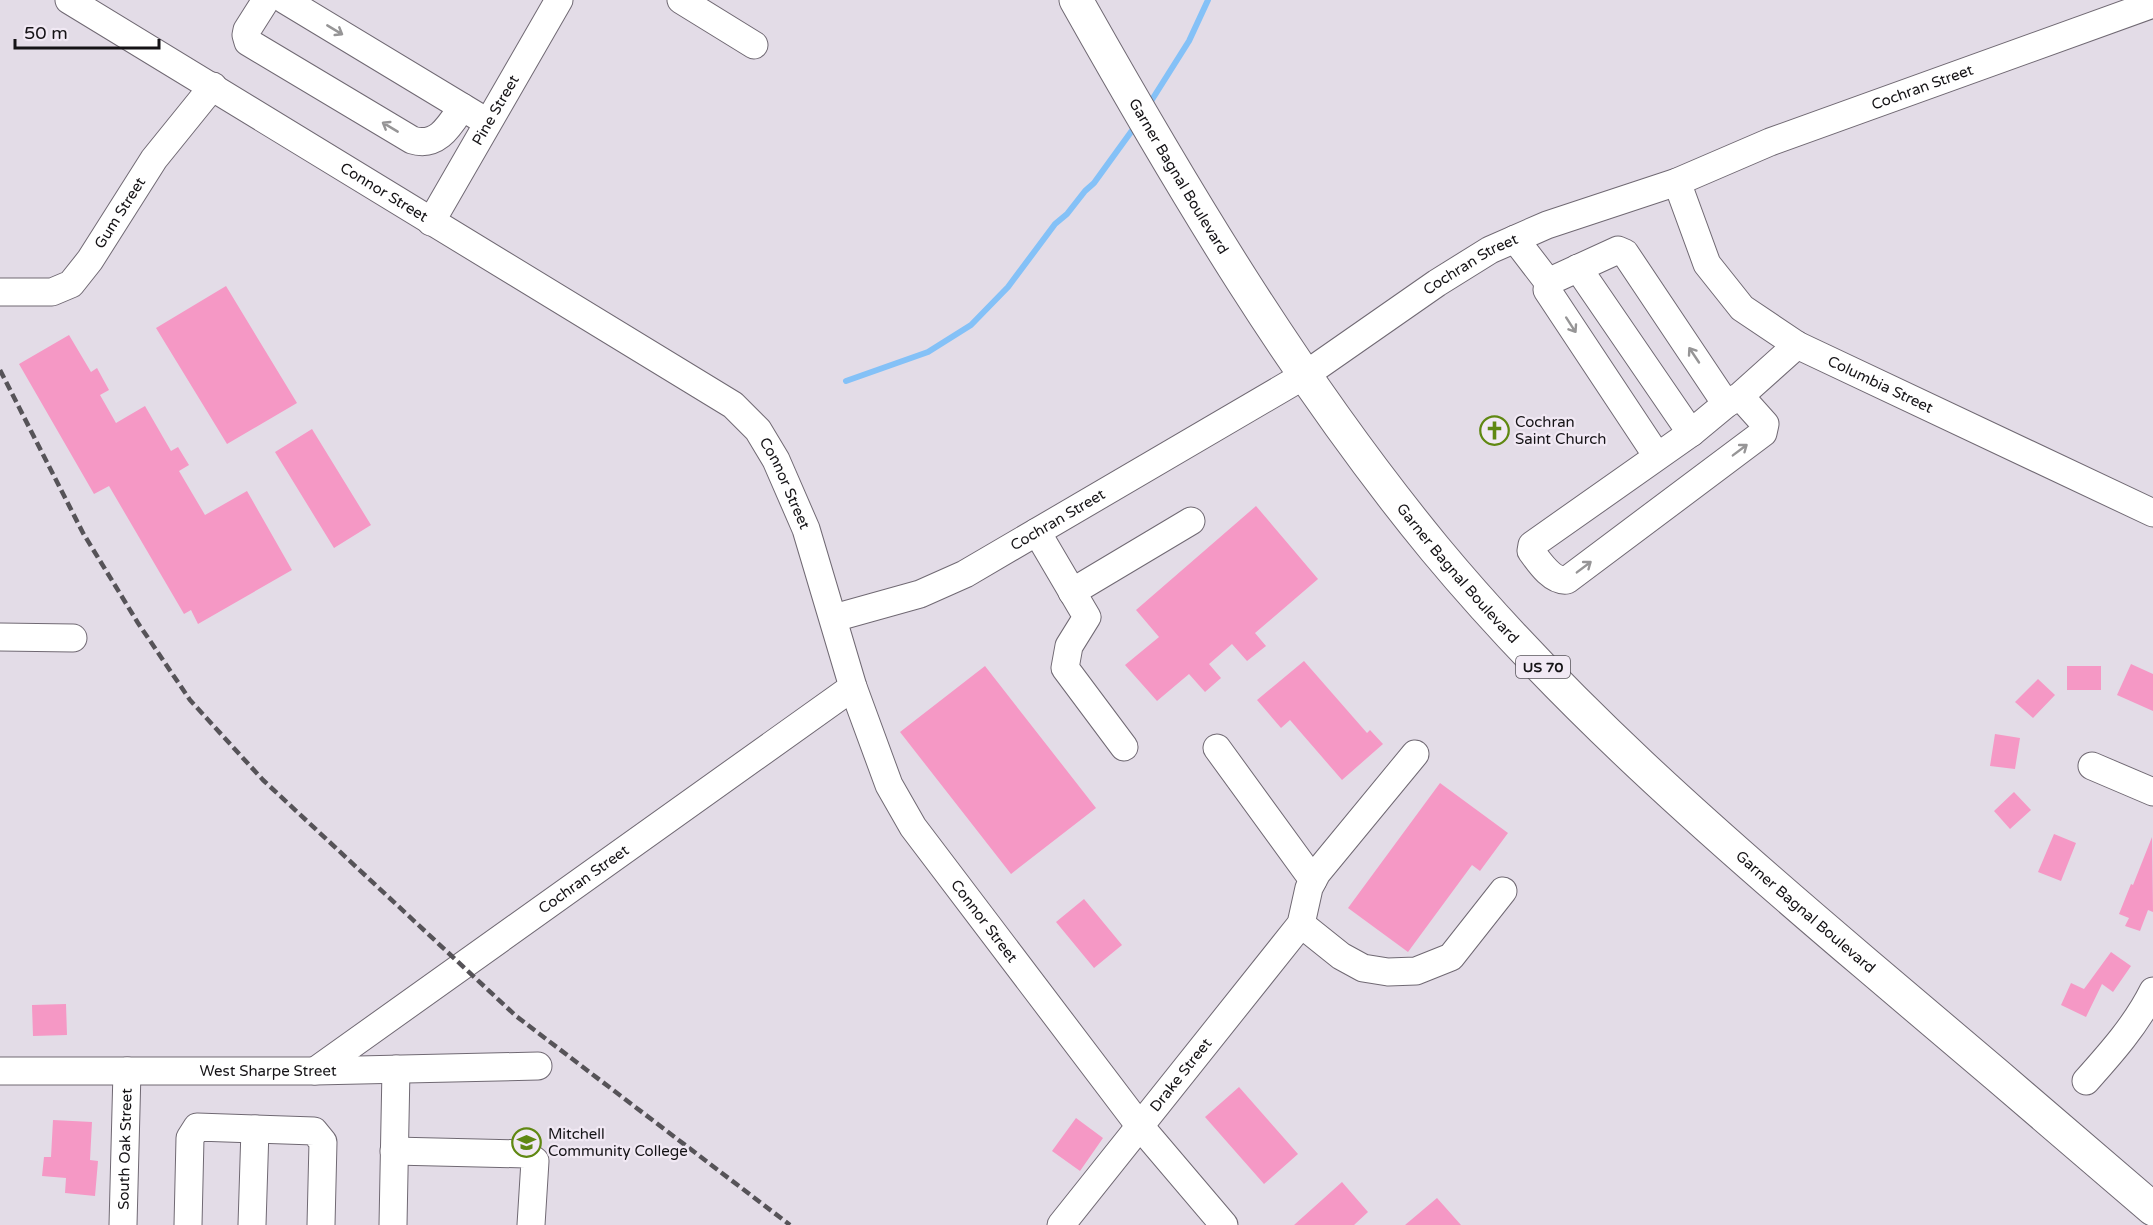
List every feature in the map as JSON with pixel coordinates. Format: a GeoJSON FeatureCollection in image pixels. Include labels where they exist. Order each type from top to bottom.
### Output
{"type":"FeatureCollection","features":[{"type":"Feature","properties":{"kind":"highway","name":"Garner Bagnal Boulevard"},"geometry":{"type":"LineString","coordinates":[[1076,0],[1126,90],[1240,278],[1368,464],[1436,550],[1577,704],[1760,873],[2153,1209]]}},
{"type":"Feature","properties":{"kind":"street","name":"Connor Street"},"geometry":{"type":"LineString","coordinates":[[69,0],[733,405],[758,430],[776,460],[806,529],[853,687],[889,785],[913,827],[1139,1125],[1224,1225]]}},
{"type":"Feature","properties":{"kind":"street"},"geometry":{"type":"LineString","coordinates":[[266,0],[247,30],[248,42],[412,140],[424,142],[443,135],[462,107]]}},
{"type":"Feature","properties":{"kind":"street"},"geometry":{"type":"LineString","coordinates":[[285,0],[488,123]]}},
{"type":"Feature","properties":{"kind":"street","name":"Pine Street"},"geometry":{"type":"LineString","coordinates":[[431,222],[559,0]]}},
{"type":"Feature","properties":{"kind":"street"},"geometry":{"type":"LineString","coordinates":[[681,0],[754,45]]}},
{"type":"Feature","properties":{"kind":"street","name":"Cochran Street"},"geometry":{"type":"LineString","coordinates":[[834,618],[920,594],[965,574],[1305,375],[1437,283],[1490,250],[1547,225],[1677,182],[1770,142],[2153,4]]}},
{"type":"Feature","properties":{"kind":"street","name":"Gum Street"},"geometry":{"type":"LineString","coordinates":[[0,292],[52,292],[71,284],[90,260],[154,159],[213,86]]}},
{"type":"Feature","properties":{"kind":"street","name":"Columbia Street"},"geometry":{"type":"LineString","coordinates":[[1677,182],[1707,264],[1742,308],[1775,332],[1797,345],[2153,513]]}},
{"type":"Feature","properties":{"kind":"street"},"geometry":{"type":"LineString","coordinates":[[1515,239],[1548,282],[1547,290],[1657,456]]}},
{"type":"Feature","properties":{"kind":"street"},"geometry":{"type":"LineString","coordinates":[[1548,282],[1618,250],[1625,253],[1733,400],[1765,424],[1763,434],[1567,580],[1559,581],[1538,561],[1531,551],[1532,545],[1691,433],[1733,400],[1797,345]]}},
{"type":"Feature","properties":{"kind":"street"},"geometry":{"type":"LineString","coordinates":[[1578,268],[1691,433]]}},
{"type":"Feature","properties":{"kind":"street"},"geometry":{"type":"LineString","coordinates":[[1072,592],[1191,521]]}},
{"type":"Feature","properties":{"kind":"street"},"geometry":{"type":"LineString","coordinates":[[1037,532],[1087,617],[1069,646],[1065,668],[1124,747]]}},
{"type":"Feature","properties":{"kind":"street"},"geometry":{"type":"LineString","coordinates":[[0,637],[73,638]]}},
{"type":"Feature","properties":{"kind":"street","name":"Cochran Street"},"geometry":{"type":"LineString","coordinates":[[315,1071],[853,687]]}},
{"type":"Feature","properties":{"kind":"street"},"geometry":{"type":"LineString","coordinates":[[1217,748],[1313,880]]}},
{"type":"Feature","properties":{"kind":"street"},"geometry":{"type":"LineString","coordinates":[[1414,754],[1317,873],[1309,888],[1301,924],[1341,956],[1363,968],[1388,972],[1416,971],[1451,957],[1503,891]]}},
{"type":"Feature","properties":{"kind":"street"},"geometry":{"type":"LineString","coordinates":[[2092,766],[2153,792]]}},
{"type":"Feature","properties":{"kind":"street","name":"Drake Street"},"geometry":{"type":"LineString","coordinates":[[1061,1225],[1301,924]]}},
{"type":"Feature","properties":{"kind":"street"},"geometry":{"type":"LineString","coordinates":[[2086,1081],[2118,1045],[2146,1006],[2153,991]]}},
{"type":"Feature","properties":{"kind":"street","name":"West Sharpe Street"},"geometry":{"type":"LineString","coordinates":[[0,1071],[315,1071],[538,1066]]}},
{"type":"Feature","properties":{"kind":"street"},"geometry":{"type":"LineString","coordinates":[[393,1225],[396,1069]]}},
{"type":"Feature","properties":{"kind":"street","name":"South Oak Street"},"geometry":{"type":"LineString","coordinates":[[123,1225],[127,1071]]}},
{"type":"Feature","properties":{"kind":"street"},"geometry":{"type":"LineString","coordinates":[[188,1225],[190,1138],[197,1127],[314,1131],[323,1142],[321,1225]]}},
{"type":"Feature","properties":{"kind":"street"},"geometry":{"type":"LineString","coordinates":[[252,1225],[255,1129]]}},
{"type":"Feature","properties":{"kind":"street"},"geometry":{"type":"LineString","coordinates":[[394,1150],[526,1154],[536,1161],[531,1225]]}},
{"type":"Feature","properties":{"kind":"building"},"geometry":{"type":"Polygon","coordinates":[[[226,286],[297,403],[227,444],[156,328],[226,286]]]}},
{"type":"Feature","properties":{"kind":"building"},"geometry":{"type":"Polygon","coordinates":[[[69,335],[91,372],[97,368],[109,390],[100,395],[116,423],[145,406],[171,451],[178,447],[189,465],[179,471],[205,515],[247,491],[292,570],[198,624],[191,610],[184,614],[109,486],[94,494],[19,364],[69,335]]]}},
{"type":"Feature","properties":{"kind":"building"},"geometry":{"type":"Polygon","coordinates":[[[312,429],[371,525],[334,548],[275,452],[312,429]]]}},
{"type":"Feature","properties":{"kind":"building"},"geometry":{"type":"Polygon","coordinates":[[[1256,506],[1318,579],[1255,633],[1266,646],[1247,661],[1232,644],[1209,664],[1221,678],[1205,692],[1189,674],[1157,701],[1125,665],[1159,637],[1136,610],[1256,506]]]}},
{"type":"Feature","properties":{"kind":"building"},"geometry":{"type":"Polygon","coordinates":[[[1304,661],[1367,733],[1370,730],[1383,744],[1342,780],[1290,720],[1281,728],[1257,700],[1304,661]]]}},
{"type":"Feature","properties":{"kind":"building"},"geometry":{"type":"Polygon","coordinates":[[[2131,664],[2153,674],[2153,711],[2117,695],[2131,664]]]}},
{"type":"Feature","properties":{"kind":"building"},"geometry":{"type":"Polygon","coordinates":[[[985,666],[1096,808],[1011,874],[900,732],[985,666]]]}},
{"type":"Feature","properties":{"kind":"building"},"geometry":{"type":"Polygon","coordinates":[[[2067,666],[2101,666],[2101,690],[2067,690],[2067,666]]]}},
{"type":"Feature","properties":{"kind":"building"},"geometry":{"type":"Polygon","coordinates":[[[2038,679],[2055,695],[2033,718],[2015,702],[2038,679]]]}},
{"type":"Feature","properties":{"kind":"building"},"geometry":{"type":"Polygon","coordinates":[[[1995,734],[2020,738],[2015,769],[1990,766],[1995,734]]]}},
{"type":"Feature","properties":{"kind":"building"},"geometry":{"type":"Polygon","coordinates":[[[1440,783],[1508,833],[1480,871],[1472,865],[1408,952],[1348,908],[1440,783]]]}},
{"type":"Feature","properties":{"kind":"building"},"geometry":{"type":"Polygon","coordinates":[[[2014,792],[2031,810],[2010,829],[1994,811],[2014,792]]]}},
{"type":"Feature","properties":{"kind":"building"},"geometry":{"type":"Polygon","coordinates":[[[2054,834],[2076,843],[2061,881],[2038,872],[2054,834]]]}},
{"type":"Feature","properties":{"kind":"building"},"geometry":{"type":"Polygon","coordinates":[[[2152,837],[2153,912],[2148,910],[2140,931],[2125,926],[2129,918],[2119,914],[2152,837]]]}},
{"type":"Feature","properties":{"kind":"building"},"geometry":{"type":"Polygon","coordinates":[[[1084,899],[1122,945],[1094,968],[1056,922],[1084,899]]]}},
{"type":"Feature","properties":{"kind":"building"},"geometry":{"type":"Polygon","coordinates":[[[2111,952],[2131,966],[2113,992],[2102,984],[2086,1017],[2061,1005],[2071,983],[2084,989],[2111,952]]]}},
{"type":"Feature","properties":{"kind":"building"},"geometry":{"type":"Polygon","coordinates":[[[66,1004],[67,1035],[33,1036],[32,1005],[66,1004]]]}},
{"type":"Feature","properties":{"kind":"building"},"geometry":{"type":"Polygon","coordinates":[[[1239,1087],[1298,1154],[1264,1184],[1205,1117],[1239,1087]]]}},
{"type":"Feature","properties":{"kind":"building"},"geometry":{"type":"Polygon","coordinates":[[[1076,1118],[1103,1138],[1080,1171],[1052,1151],[1076,1118]]]}},
{"type":"Feature","properties":{"kind":"building"},"geometry":{"type":"Polygon","coordinates":[[[53,1120],[92,1122],[90,1160],[98,1161],[95,1196],[65,1193],[66,1178],[42,1176],[44,1157],[51,1157],[53,1120]]]}},
{"type":"Feature","properties":{"kind":"building"},"geometry":{"type":"Polygon","coordinates":[[[1342,1182],[1368,1212],[1354,1225],[1294,1225],[1342,1182]]]}},
{"type":"Feature","properties":{"kind":"building"},"geometry":{"type":"Polygon","coordinates":[[[1437,1198],[1461,1225],[1405,1225],[1437,1198]]]}},
{"type":"Feature","properties":{"kind":"waterway"},"geometry":{"type":"LineString","coordinates":[[1148,106],[1189,41],[1208,0]]}},
{"type":"Feature","properties":{"kind":"waterway"},"geometry":{"type":"LineString","coordinates":[[846,381],[928,352],[971,325],[1008,287],[1055,224],[1067,214],[1094,183],[1136,125]]}},
{"type":"Feature","properties":{"kind":"railway"},"geometry":{"type":"LineString","coordinates":[[0,370],[83,533],[138,623],[190,700],[263,780],[516,1016],[790,1225]]}},
{"type":"Feature","properties":{"kind":"place","name":"Cochran Saint Church"},"geometry":{"type":"Point","coordinates":[1494,431]}},
{"type":"Feature","properties":{"kind":"place","name":"Mitchell Community College"},"geometry":{"type":"Point","coordinates":[527,1143]}}]}
